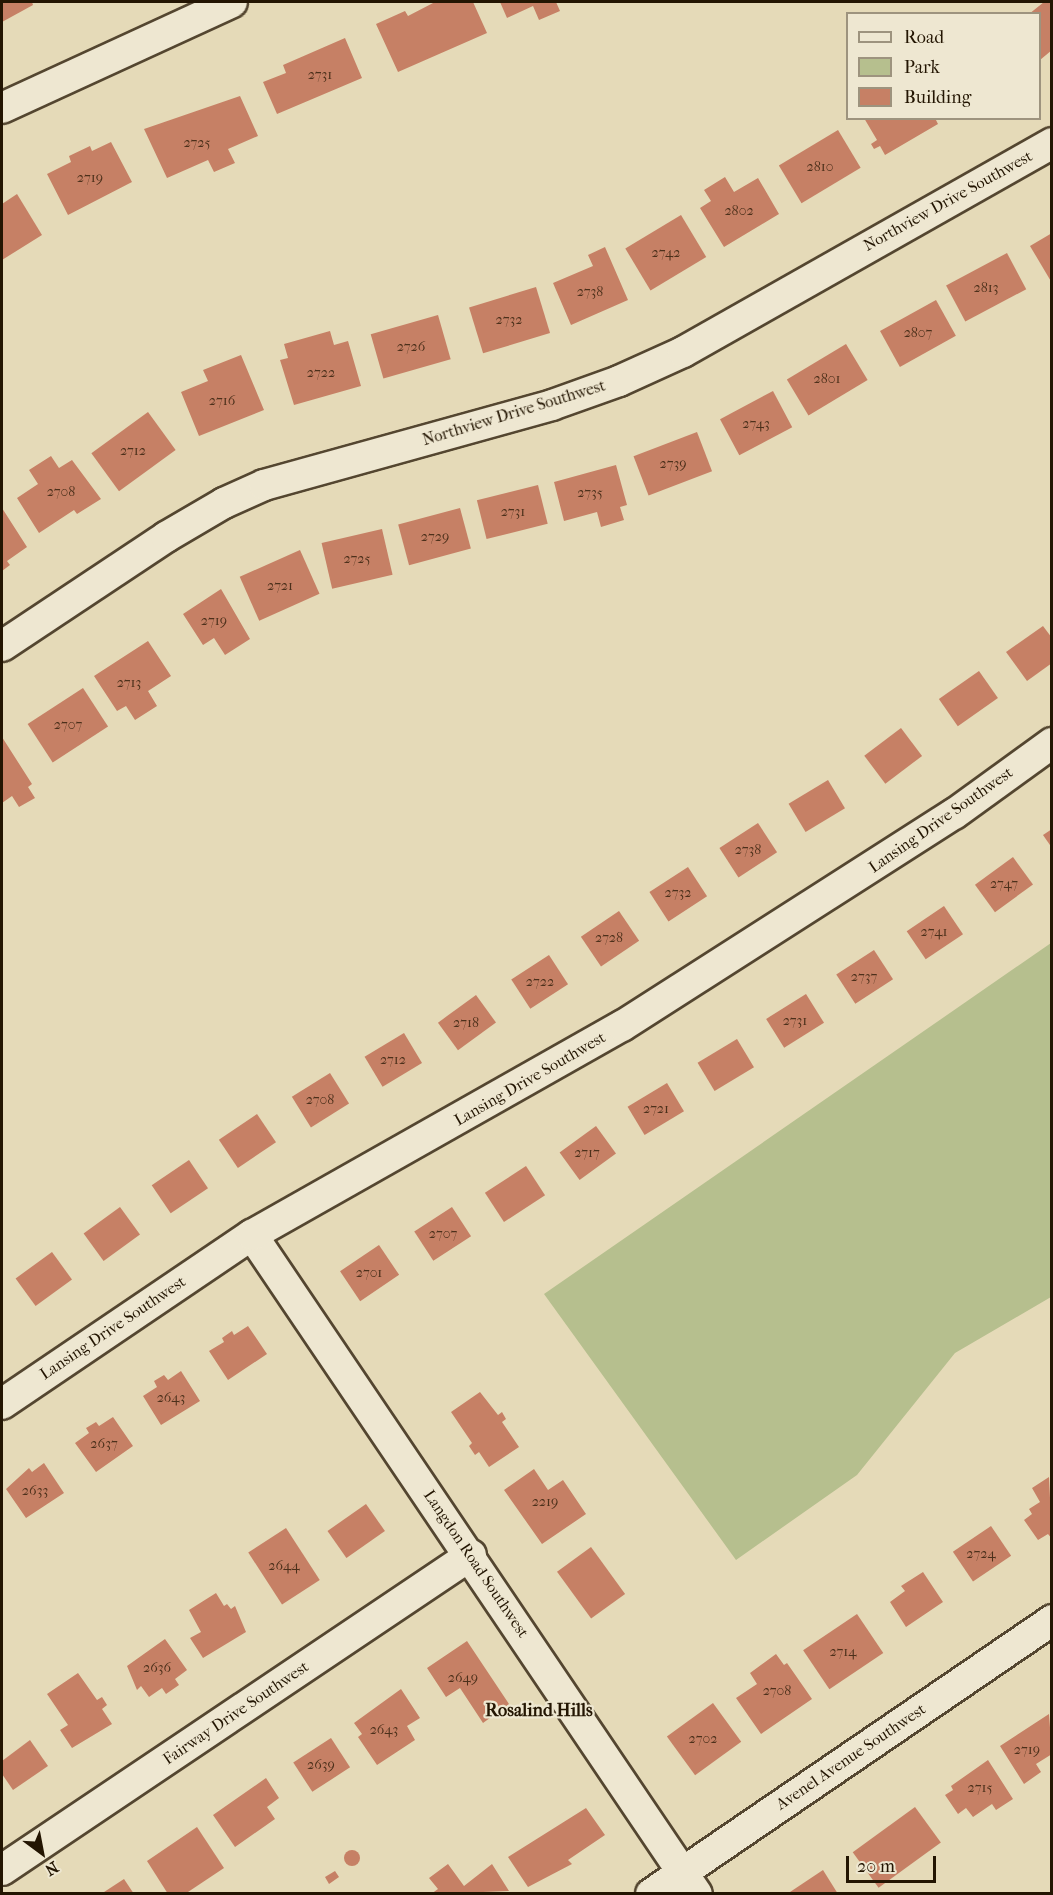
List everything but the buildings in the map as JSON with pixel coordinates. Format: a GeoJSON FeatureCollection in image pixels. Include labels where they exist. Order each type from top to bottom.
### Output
{"type":"FeatureCollection","features":[{"type":"Feature","properties":{"kind":"street"},"geometry":{"type":"LineString","coordinates":[[2,108],[232,2]]}},
{"type":"Feature","properties":{"kind":"street","name":"Northview Drive Southwest"},"geometry":{"type":"LineString","coordinates":[[2,646],[166,537],[224,503],[264,485],[552,405],[619,381],[683,352],[1052,143]]}},
{"type":"Feature","properties":{"kind":"street","name":"Lansing Drive Southwest"},"geometry":{"type":"LineString","coordinates":[[2,1404],[252,1235],[622,1026],[945,820],[1052,743]]}},
{"type":"Feature","properties":{"kind":"street","name":"Langdon Road Southwest"},"geometry":{"type":"LineString","coordinates":[[252,1235],[471,1555],[690,1882]]}},
{"type":"Feature","properties":{"kind":"street","name":"Fairway Drive Southwest"},"geometry":{"type":"LineString","coordinates":[[2,1870],[471,1555]]}},
{"type":"Feature","properties":{"kind":"street","name":"Avenel Avenue Southwest"},"geometry":{"type":"LineString","coordinates":[[651,1893],[690,1882],[1052,1620]]}},
{"type":"Feature","properties":{"kind":"green space"},"geometry":{"type":"Polygon","coordinates":[[[1051,943],[1051,1297],[955,1353],[857,1475],[736,1560],[544,1294],[1051,943]]]}},
{"type":"Feature","properties":{"kind":"district","name":"Rosalind Hills"},"geometry":{"type":"Point","coordinates":[539,1711]}}]}
